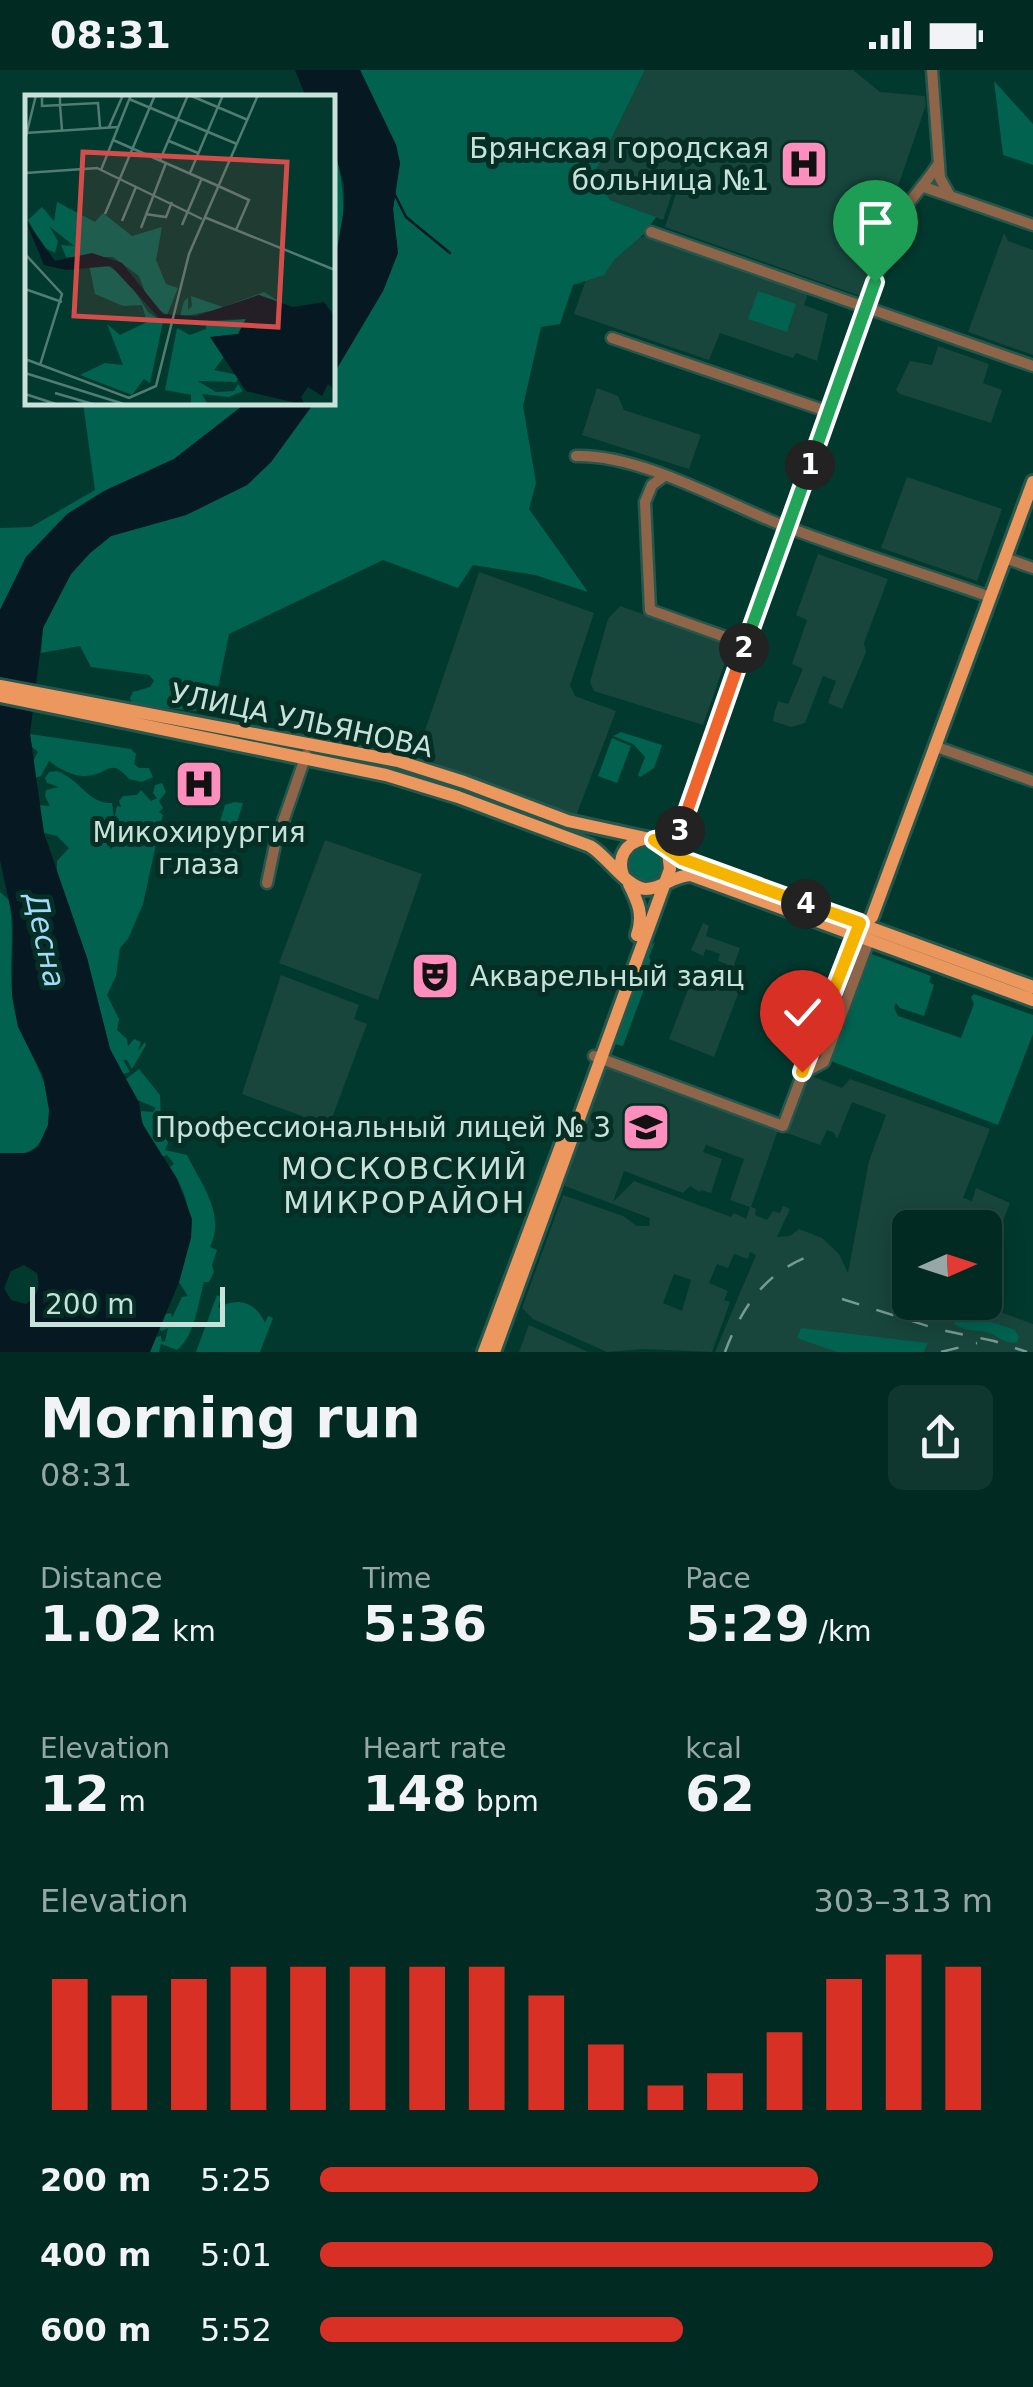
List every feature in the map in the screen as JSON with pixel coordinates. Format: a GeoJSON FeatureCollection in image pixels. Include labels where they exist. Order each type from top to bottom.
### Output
{"type":"FeatureCollection","features":[{"type":"Feature","properties":{"kind":"main road"},"geometry":{"type":"LineString","coordinates":[[866,928],[1033,482]]}},
{"type":"Feature","properties":{"kind":"main road","name":"УЛИЦА УЛЬЯНОВА"},"geometry":{"type":"LineString","coordinates":[[0,686],[78,706],[430,770],[568,822],[650,839]]}},
{"type":"Feature","properties":{"kind":"main road","name":"УЛИЦА УЛЬЯНОВА"},"geometry":{"type":"LineString","coordinates":[[0,696],[78,706]]}},
{"type":"Feature","properties":{"kind":"main road","name":"УЛИЦА УЛЬЯНОВА"},"geometry":{"type":"LineString","coordinates":[[307,750],[466,800],[590,846],[605,855],[625,878]]}},
{"type":"Feature","properties":{"kind":"main road"},"geometry":{"type":"LineString","coordinates":[[494,1352],[642,922],[621,859],[637,840],[650,839],[682,859],[1033,987]]}},
{"type":"Feature","properties":{"kind":"main road"},"geometry":{"type":"LineString","coordinates":[[484,1352],[652,919],[670,868],[668,852]]}},
{"type":"Feature","properties":{"kind":"main road"},"geometry":{"type":"LineString","coordinates":[[625,878],[649,889],[677,876],[691,875],[866,928],[1033,1000]]}},
{"type":"Feature","properties":{"kind":"street"},"geometry":{"type":"LineString","coordinates":[[932,70],[940,178],[950,196]]}},
{"type":"Feature","properties":{"kind":"street"},"geometry":{"type":"LineString","coordinates":[[650,839],[673,838],[684,827],[745,644],[902,211],[939,163]]}},
{"type":"Feature","properties":{"kind":"street"},"geometry":{"type":"LineString","coordinates":[[924,187],[1033,225]]}},
{"type":"Feature","properties":{"kind":"street"},"geometry":{"type":"LineString","coordinates":[[651,232],[1033,366]]}},
{"type":"Feature","properties":{"kind":"street"},"geometry":{"type":"LineString","coordinates":[[612,338],[829,412]]}},
{"type":"Feature","properties":{"kind":"street"},"geometry":{"type":"LineString","coordinates":[[576,456],[628,464],[788,527],[990,597]]}},
{"type":"Feature","properties":{"kind":"street"},"geometry":{"type":"LineString","coordinates":[[663,477],[652,486],[645,502],[650,610],[745,644]]}},
{"type":"Feature","properties":{"kind":"street"},"geometry":{"type":"LineString","coordinates":[[1005,558],[1033,568]]}},
{"type":"Feature","properties":{"kind":"street"},"geometry":{"type":"LineString","coordinates":[[934,746],[1033,781]]}},
{"type":"Feature","properties":{"kind":"street"},"geometry":{"type":"LineString","coordinates":[[267,883],[307,750]]}},
{"type":"Feature","properties":{"kind":"street"},"geometry":{"type":"LineString","coordinates":[[802,1072],[824,1062],[866,928]]}},
{"type":"Feature","properties":{"kind":"street"},"geometry":{"type":"LineString","coordinates":[[598,1057],[783,1126],[802,1072],[866,928]]}},
{"type":"Feature","properties":{"kind":"shaded area","name":"Брянская городская больница №1"},"geometry":{"type":"Polygon","coordinates":[[[645,70],[853,70],[880,92],[925,96],[926,105],[860,296],[665,227],[687,161],[702,166],[706,152],[679,144],[676,153],[685,156],[663,220],[610,200],[595,172],[645,70]]]}},
{"type":"Feature","properties":{"kind":"shaded area"},"geometry":{"type":"Polygon","coordinates":[[[1004,233],[1008,241],[1033,250],[1033,355],[968,332],[1004,233]]]}},
{"type":"Feature","properties":{"kind":"shaded area"},"geometry":{"type":"Polygon","coordinates":[[[650,235],[809,290],[804,305],[828,314],[817,361],[796,353],[793,358],[720,333],[709,360],[574,314],[590,268],[605,246],[650,235]]]}},
{"type":"Feature","properties":{"kind":"shaded area"},"geometry":{"type":"Polygon","coordinates":[[[938,346],[989,364],[983,383],[1002,390],[991,423],[896,390],[910,361],[932,365],[938,346]]]}},
{"type":"Feature","properties":{"kind":"shaded area"},"geometry":{"type":"Polygon","coordinates":[[[597,388],[618,396],[624,410],[701,435],[689,469],[582,435],[597,388]]]}},
{"type":"Feature","properties":{"kind":"shaded area"},"geometry":{"type":"Polygon","coordinates":[[[907,477],[1002,509],[977,581],[881,548],[907,477]]]}},
{"type":"Feature","properties":{"kind":"shaded area"},"geometry":{"type":"Polygon","coordinates":[[[818,554],[888,579],[864,643],[866,652],[842,709],[828,703],[836,681],[823,676],[805,723],[791,727],[773,721],[774,714],[778,701],[788,704],[803,669],[792,664],[807,620],[796,615],[818,554]]]}},
{"type":"Feature","properties":{"kind":"shaded area"},"geometry":{"type":"Polygon","coordinates":[[[479,572],[594,613],[570,685],[575,696],[616,711],[576,816],[441,766],[424,758],[427,751],[419,748],[479,572]]]}},
{"type":"Feature","properties":{"kind":"shaded area"},"geometry":{"type":"Polygon","coordinates":[[[620,606],[731,645],[703,725],[594,691],[590,682],[608,619],[620,606]]]}},
{"type":"Feature","properties":{"kind":"shaded area"},"geometry":{"type":"Polygon","coordinates":[[[325,840],[422,874],[378,1000],[279,963],[325,840]]]}},
{"type":"Feature","properties":{"kind":"shaded area"},"geometry":{"type":"Polygon","coordinates":[[[703,923],[709,926],[706,936],[740,948],[732,971],[725,970],[727,964],[718,961],[720,954],[706,949],[703,956],[691,950],[703,923]]]}},
{"type":"Feature","properties":{"kind":"shaded area"},"geometry":{"type":"Polygon","coordinates":[[[696,969],[741,986],[714,1057],[669,1039],[696,969]]]}},
{"type":"Feature","properties":{"kind":"shaded area"},"geometry":{"type":"Polygon","coordinates":[[[281,975],[359,1005],[354,1019],[367,1024],[329,1126],[242,1094],[281,975]]]}},
{"type":"Feature","properties":{"kind":"shaded area"},"geometry":{"type":"Polygon","coordinates":[[[608,1066],[778,1130],[751,1207],[756,1209],[755,1215],[767,1220],[773,1211],[780,1213],[783,1206],[790,1209],[777,1237],[790,1236],[799,1229],[822,1238],[839,1254],[848,1273],[869,1161],[886,1115],[852,1102],[837,1139],[827,1130],[820,1145],[784,1132],[809,1075],[842,1088],[850,1079],[990,1129],[963,1198],[972,1201],[976,1188],[1010,1203],[1002,1223],[1002,1210],[892,1210],[892,1320],[1002,1320],[1002,1313],[1033,1324],[1033,1352],[715,1352],[756,1255],[750,1252],[748,1259],[734,1254],[728,1268],[717,1264],[709,1283],[728,1291],[724,1300],[730,1302],[712,1352],[607,1352],[533,1319],[522,1308],[563,1195],[623,1216],[637,1226],[649,1226],[650,1218],[565,1186],[565,1176],[608,1066]],[[706,1145],[703,1152],[722,1159],[711,1193],[690,1186],[683,1193],[624,1171],[613,1202],[634,1181],[746,1219],[750,1207],[730,1200],[744,1159],[706,1145]],[[674,1274],[663,1303],[682,1311],[691,1280],[674,1274]]]}},
{"type":"Feature","properties":{"kind":"shaded area"},"geometry":{"type":"Polygon","coordinates":[[[529,1325],[586,1351],[588,1352],[519,1352],[529,1325]]]}},
{"type":"Feature","properties":{"kind":"green space"},"geometry":{"type":"Polygon","coordinates":[[[360,70],[645,70],[595,172],[610,200],[656,217],[604,275],[573,285],[560,324],[541,327],[523,406],[536,483],[529,509],[588,592],[535,575],[473,565],[458,588],[383,560],[229,634],[213,713],[132,704],[133,692],[150,687],[154,681],[149,675],[91,667],[80,646],[41,653],[43,628],[57,599],[71,574],[90,553],[111,536],[186,515],[247,485],[271,462],[313,405],[335,405],[335,372],[383,291],[398,253],[393,209],[400,163],[396,145],[360,70]]]}},
{"type":"Feature","properties":{"kind":"green space"},"geometry":{"type":"Polygon","coordinates":[[[994,81],[1033,124],[1033,165],[1003,155],[994,81]]]}},
{"type":"Feature","properties":{"kind":"green space"},"geometry":{"type":"Polygon","coordinates":[[[335,154],[343,209],[335,263],[335,154]]]}},
{"type":"Feature","properties":{"kind":"green space"},"geometry":{"type":"Polygon","coordinates":[[[758,291],[796,304],[787,332],[748,319],[758,291]]]}},
{"type":"Feature","properties":{"kind":"green space"},"geometry":{"type":"Polygon","coordinates":[[[83,405],[243,405],[174,459],[104,491],[67,515],[26,557],[0,610],[0,528],[31,527],[95,490],[83,405]]]}},
{"type":"Feature","properties":{"kind":"green space"},"geometry":{"type":"Polygon","coordinates":[[[621,732],[662,745],[654,768],[640,777],[645,757],[633,744],[613,736],[621,732]]]}},
{"type":"Feature","properties":{"kind":"green space"},"geometry":{"type":"Polygon","coordinates":[[[30,734],[131,749],[136,754],[134,764],[149,768],[153,777],[142,782],[113,768],[81,776],[49,761],[41,776],[34,778],[33,761],[38,752],[32,747],[30,734]]]}},
{"type":"Feature","properties":{"kind":"green space"},"geometry":{"type":"Polygon","coordinates":[[[612,738],[631,746],[617,783],[598,776],[612,738]]]}},
{"type":"Feature","properties":{"kind":"green space"},"geometry":{"type":"Polygon","coordinates":[[[316,752],[379,762],[431,777],[612,844],[454,788],[316,752]]]}},
{"type":"Feature","properties":{"kind":"green space"},"geometry":{"type":"Polygon","coordinates":[[[57,771],[90,796],[112,803],[115,826],[108,844],[111,849],[120,839],[115,815],[123,796],[137,795],[141,790],[151,801],[157,798],[153,793],[155,785],[162,783],[166,792],[159,801],[163,808],[159,812],[163,815],[158,833],[135,832],[141,842],[156,844],[143,904],[120,948],[116,976],[107,995],[119,1019],[117,1030],[127,1039],[128,1046],[134,1039],[141,1042],[138,1051],[145,1042],[146,1045],[132,1069],[123,1060],[130,1072],[123,1074],[110,1049],[87,958],[57,873],[57,861],[69,848],[57,836],[44,833],[39,805],[50,806],[46,790],[59,787],[47,783],[45,778],[49,772],[57,771]]]}},
{"type":"Feature","properties":{"kind":"green space"},"geometry":{"type":"Polygon","coordinates":[[[243,803],[231,842],[213,846],[225,805],[243,803]]]}},
{"type":"Feature","properties":{"kind":"green space"},"geometry":{"type":"Polygon","coordinates":[[[646,845],[660,850],[665,864],[660,878],[646,883],[632,878],[627,864],[632,850],[646,845]]]}},
{"type":"Feature","properties":{"kind":"green space"},"geometry":{"type":"Polygon","coordinates":[[[0,892],[9,900],[11,914],[14,1008],[50,1107],[41,1141],[28,1152],[18,1154],[0,1153],[0,892]]]}},
{"type":"Feature","properties":{"kind":"green space"},"geometry":{"type":"Polygon","coordinates":[[[655,942],[649,957],[653,965],[623,1046],[614,1044],[648,948],[655,942]]]}},
{"type":"Feature","properties":{"kind":"green space"},"geometry":{"type":"Polygon","coordinates":[[[853,946],[864,950],[822,1061],[817,1064],[811,1056],[853,946]]]}},
{"type":"Feature","properties":{"kind":"green space"},"geometry":{"type":"Polygon","coordinates":[[[869,953],[931,976],[929,982],[934,985],[924,1016],[896,1003],[898,1016],[961,1038],[974,994],[1033,1015],[1033,1034],[998,1125],[828,1060],[869,953]]]}},
{"type":"Feature","properties":{"kind":"green space"},"geometry":{"type":"Polygon","coordinates":[[[139,1069],[160,1095],[161,1122],[168,1143],[165,1150],[187,1155],[210,1200],[215,1223],[210,1247],[217,1250],[214,1272],[209,1282],[204,1282],[192,1328],[183,1344],[177,1350],[161,1344],[159,1352],[150,1352],[155,1337],[161,1336],[165,1341],[168,1328],[158,1329],[165,1314],[171,1313],[172,1318],[182,1297],[188,1296],[179,1282],[190,1223],[185,1197],[170,1167],[174,1164],[158,1152],[143,1123],[141,1111],[153,1112],[156,1108],[138,1100],[126,1079],[139,1069]]]}},
{"type":"Feature","properties":{"kind":"green space"},"geometry":{"type":"Polygon","coordinates":[[[217,1295],[221,1297],[218,1308],[232,1302],[245,1303],[257,1310],[265,1323],[268,1316],[273,1318],[260,1352],[196,1352],[217,1295]]]}},
{"type":"Feature","properties":{"kind":"green space"},"geometry":{"type":"Polygon","coordinates":[[[956,1320],[985,1320],[1015,1330],[1019,1337],[1017,1342],[1008,1342],[954,1324],[956,1320]]]}},
{"type":"Feature","properties":{"kind":"green space"},"geometry":{"type":"Polygon","coordinates":[[[801,1328],[928,1343],[924,1352],[837,1352],[797,1338],[801,1328]]]}},
{"type":"Feature","properties":{"kind":"water"},"geometry":{"type":"Polygon","coordinates":[[[295,70],[360,70],[396,145],[400,163],[393,209],[398,253],[383,291],[335,372],[335,261],[344,184],[335,153],[335,95],[305,95],[295,70]]]}},
{"type":"Feature","properties":{"kind":"water","name":"Десна"},"geometry":{"type":"Polygon","coordinates":[[[243,405],[313,405],[271,462],[247,485],[186,515],[111,536],[90,553],[71,574],[43,628],[30,734],[44,833],[87,958],[110,1049],[139,1103],[142,1123],[177,1179],[192,1219],[191,1238],[179,1282],[150,1352],[0,1352],[0,1153],[27,1153],[38,1147],[48,1125],[49,1110],[43,1076],[18,1027],[12,994],[13,920],[0,860],[0,610],[26,557],[67,514],[104,491],[174,459],[243,405]],[[24,1265],[11,1271],[4,1288],[11,1300],[26,1304],[38,1287],[37,1273],[24,1265]]]}},
{"type":"Feature","properties":{"kind":"waterway"},"geometry":{"type":"LineString","coordinates":[[394,193],[406,217],[450,253]]}},
{"type":"Feature","properties":{"kind":"railway"},"geometry":{"type":"LineString","coordinates":[[725,1352],[757,1293],[781,1271],[812,1255]]}},
{"type":"Feature","properties":{"kind":"railway"},"geometry":{"type":"LineString","coordinates":[[842,1299],[1027,1352]]}},
{"type":"Feature","properties":{"kind":"railway"},"geometry":{"type":"LineString","coordinates":[[941,1352],[977,1343]]}},
{"type":"Feature","properties":{"kind":"place","name":"Брянская городская больница №1"},"geometry":{"type":"Point","coordinates":[804,164]}},
{"type":"Feature","properties":{"kind":"place","name":"Микохирургия глаза"},"geometry":{"type":"Point","coordinates":[199,784]}},
{"type":"Feature","properties":{"kind":"place","name":"Акварельный заяц"},"geometry":{"type":"Point","coordinates":[435,976]}},
{"type":"Feature","properties":{"kind":"place","name":"Профессиональный лицей № 3"},"geometry":{"type":"Point","coordinates":[646,1127]}},
{"type":"Feature","properties":{"kind":"district","name":"МОСКОВСКИЙ МИКРОРАЙОН"},"geometry":{"type":"Point","coordinates":[405,1186]}},
{"type":"Feature","properties":{"kind":"route"},"geometry":{"type":"LineString","coordinates":[[802,1072],[860,923],[682,859],[654,840],[673,838],[684,827],[712,738],[875,282]]}}]}
